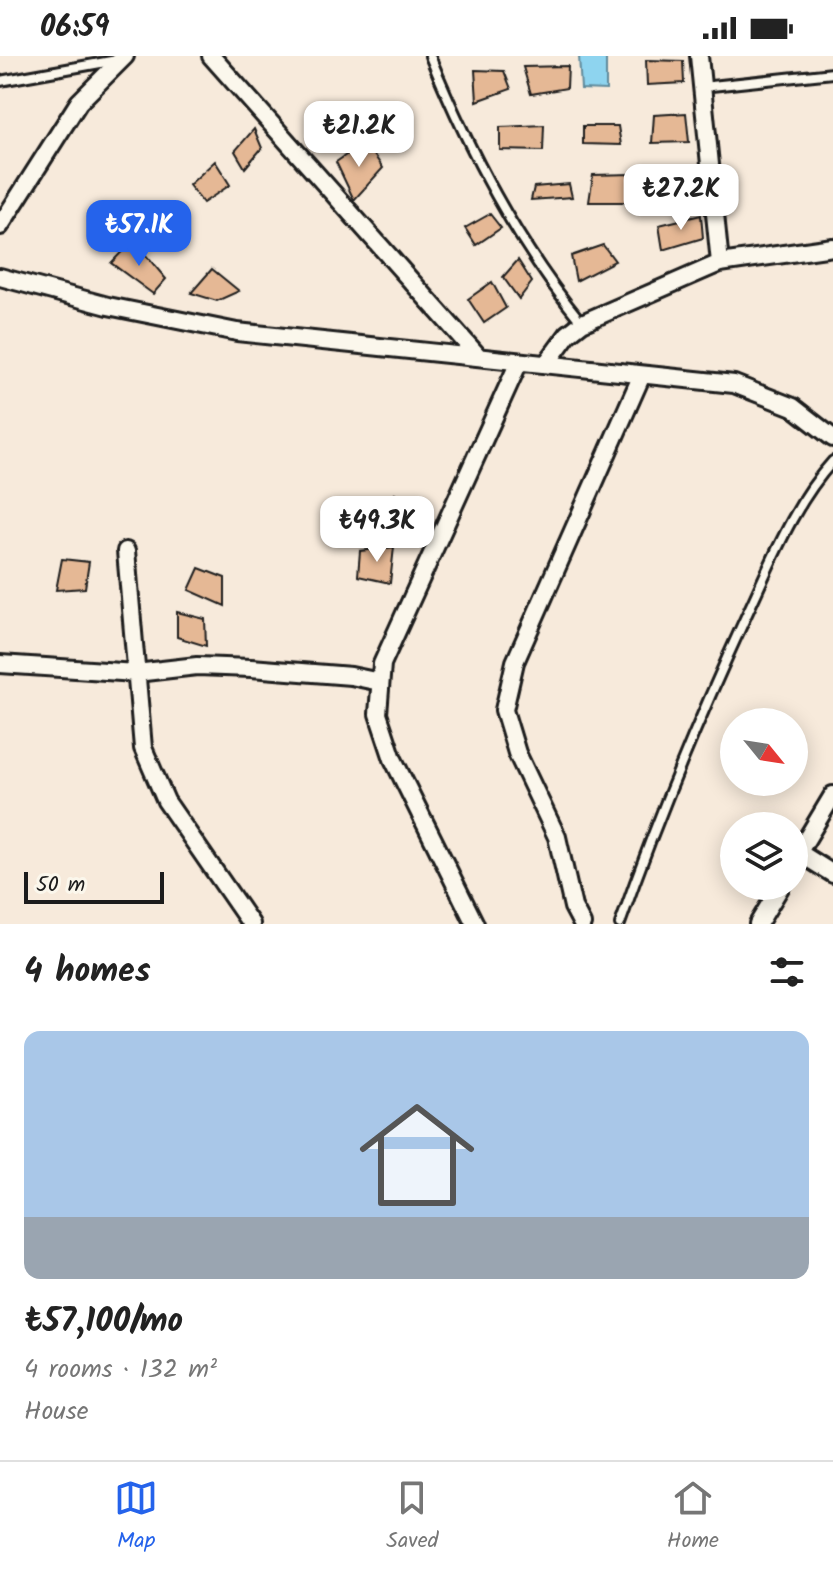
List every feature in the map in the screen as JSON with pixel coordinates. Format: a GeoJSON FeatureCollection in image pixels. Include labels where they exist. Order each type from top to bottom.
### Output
{"type":"FeatureCollection","features":[{"type":"Feature","properties":{"kind":"street"},"geometry":{"type":"LineString","coordinates":[[211,56],[478,356]]}},
{"type":"Feature","properties":{"kind":"street"},"geometry":{"type":"LineString","coordinates":[[699,56],[720,263]]}},
{"type":"Feature","properties":{"kind":"street"},"geometry":{"type":"LineString","coordinates":[[0,226],[79,102],[123,58]]}},
{"type":"Feature","properties":{"kind":"street"},"geometry":{"type":"LineString","coordinates":[[546,364],[568,334],[582,323],[720,263],[833,247]]}},
{"type":"Feature","properties":{"kind":"street"},"geometry":{"type":"LineString","coordinates":[[0,277],[108,306],[237,332],[314,343],[478,356],[641,377],[734,384],[793,407],[833,438]]}},
{"type":"Feature","properties":{"kind":"street"},"geometry":{"type":"LineString","coordinates":[[475,924],[393,759],[378,714],[380,682],[382,664],[519,362]]}},
{"type":"Feature","properties":{"kind":"street"},"geometry":{"type":"LineString","coordinates":[[582,924],[573,907],[557,837],[517,753],[504,710],[515,662],[641,377]]}},
{"type":"Feature","properties":{"kind":"street"},"geometry":{"type":"LineString","coordinates":[[126,551],[137,716],[152,775],[166,801],[251,924]]}},
{"type":"Feature","properties":{"kind":"street"},"geometry":{"type":"LineString","coordinates":[[0,664],[136,673],[197,666],[251,668],[351,676],[380,682]]}},
{"type":"Feature","properties":{"kind":"street"},"geometry":{"type":"LineString","coordinates":[[808,836],[833,795]]}},
{"type":"Feature","properties":{"kind":"street"},"geometry":{"type":"LineString","coordinates":[[808,862],[833,874]]}},
{"type":"Feature","properties":{"kind":"street"},"geometry":{"type":"LineString","coordinates":[[758,924],[773,900]]}},
{"type":"Feature","properties":{"kind":"lane"},"geometry":{"type":"LineString","coordinates":[[430,56],[471,151],[508,218],[550,283],[582,323]]}},
{"type":"Feature","properties":{"kind":"lane"},"geometry":{"type":"LineString","coordinates":[[0,81],[123,58]]}},
{"type":"Feature","properties":{"kind":"lane"},"geometry":{"type":"LineString","coordinates":[[701,87],[833,73]]}},
{"type":"Feature","properties":{"kind":"lane"},"geometry":{"type":"LineString","coordinates":[[620,924],[658,815],[742,625],[791,519],[833,461]]}},
{"type":"Feature","properties":{"kind":"water"},"geometry":{"type":"Polygon","coordinates":[[[579,56],[606,56],[606,90],[581,89],[579,56]]]}},
{"type":"Feature","properties":{"kind":"building"},"geometry":{"type":"Polygon","coordinates":[[[646,60],[683,61],[684,83],[647,85],[646,60]]]}},
{"type":"Feature","properties":{"kind":"building"},"geometry":{"type":"Polygon","coordinates":[[[568,66],[567,88],[531,94],[523,67],[568,66]]]}},
{"type":"Feature","properties":{"kind":"building"},"geometry":{"type":"Polygon","coordinates":[[[475,70],[504,71],[511,89],[477,101],[475,70]]]}},
{"type":"Feature","properties":{"kind":"building"},"geometry":{"type":"Polygon","coordinates":[[[686,113],[689,142],[652,143],[654,115],[686,113]]]}},
{"type":"Feature","properties":{"kind":"building"},"geometry":{"type":"Polygon","coordinates":[[[544,125],[543,151],[500,150],[500,127],[544,125]]]}},
{"type":"Feature","properties":{"kind":"building"},"geometry":{"type":"Polygon","coordinates":[[[583,126],[618,126],[621,145],[583,144],[583,126]]]}},
{"type":"Feature","properties":{"kind":"building"},"geometry":{"type":"Polygon","coordinates":[[[254,129],[262,148],[245,168],[235,151],[254,129]]]}},
{"type":"Feature","properties":{"kind":"building"},"geometry":{"type":"Polygon","coordinates":[[[365,142],[383,168],[354,200],[336,162],[365,142]]]}},
{"type":"Feature","properties":{"kind":"building"},"geometry":{"type":"Polygon","coordinates":[[[215,161],[230,185],[203,203],[189,185],[215,161]]]}},
{"type":"Feature","properties":{"kind":"building"},"geometry":{"type":"Polygon","coordinates":[[[696,168],[695,193],[654,196],[656,170],[696,168]]]}},
{"type":"Feature","properties":{"kind":"building"},"geometry":{"type":"Polygon","coordinates":[[[632,174],[631,202],[589,202],[593,175],[632,174]]]}},
{"type":"Feature","properties":{"kind":"building"},"geometry":{"type":"Polygon","coordinates":[[[569,184],[572,197],[531,200],[534,187],[569,184]]]}},
{"type":"Feature","properties":{"kind":"building"},"geometry":{"type":"Polygon","coordinates":[[[490,214],[501,228],[476,245],[465,228],[490,214]]]}},
{"type":"Feature","properties":{"kind":"building"},"geometry":{"type":"Polygon","coordinates":[[[701,215],[703,238],[663,250],[659,225],[701,215]]]}},
{"type":"Feature","properties":{"kind":"building"},"geometry":{"type":"Polygon","coordinates":[[[133,240],[166,279],[153,294],[111,263],[133,240]]]}},
{"type":"Feature","properties":{"kind":"building"},"geometry":{"type":"Polygon","coordinates":[[[603,245],[615,261],[576,281],[571,256],[603,245]]]}},
{"type":"Feature","properties":{"kind":"building"},"geometry":{"type":"Polygon","coordinates":[[[518,260],[532,282],[519,299],[503,277],[518,260]]]}},
{"type":"Feature","properties":{"kind":"building"},"geometry":{"type":"Polygon","coordinates":[[[212,269],[239,291],[217,301],[191,293],[212,269]]]}},
{"type":"Feature","properties":{"kind":"building"},"geometry":{"type":"Polygon","coordinates":[[[492,282],[506,308],[484,323],[468,299],[492,282]]]}},
{"type":"Feature","properties":{"kind":"building"},"geometry":{"type":"Polygon","coordinates":[[[395,494],[428,502],[425,529],[391,530],[395,494]]]}},
{"type":"Feature","properties":{"kind":"building"},"geometry":{"type":"Polygon","coordinates":[[[394,547],[390,583],[358,576],[360,551],[394,547]]]}},
{"type":"Feature","properties":{"kind":"building"},"geometry":{"type":"Polygon","coordinates":[[[62,559],[89,562],[85,588],[56,590],[62,559]]]}},
{"type":"Feature","properties":{"kind":"building"},"geometry":{"type":"Polygon","coordinates":[[[199,568],[225,578],[225,606],[189,590],[199,568]]]}},
{"type":"Feature","properties":{"kind":"building"},"geometry":{"type":"Polygon","coordinates":[[[177,612],[205,619],[206,646],[177,637],[177,612]]]}}]}
